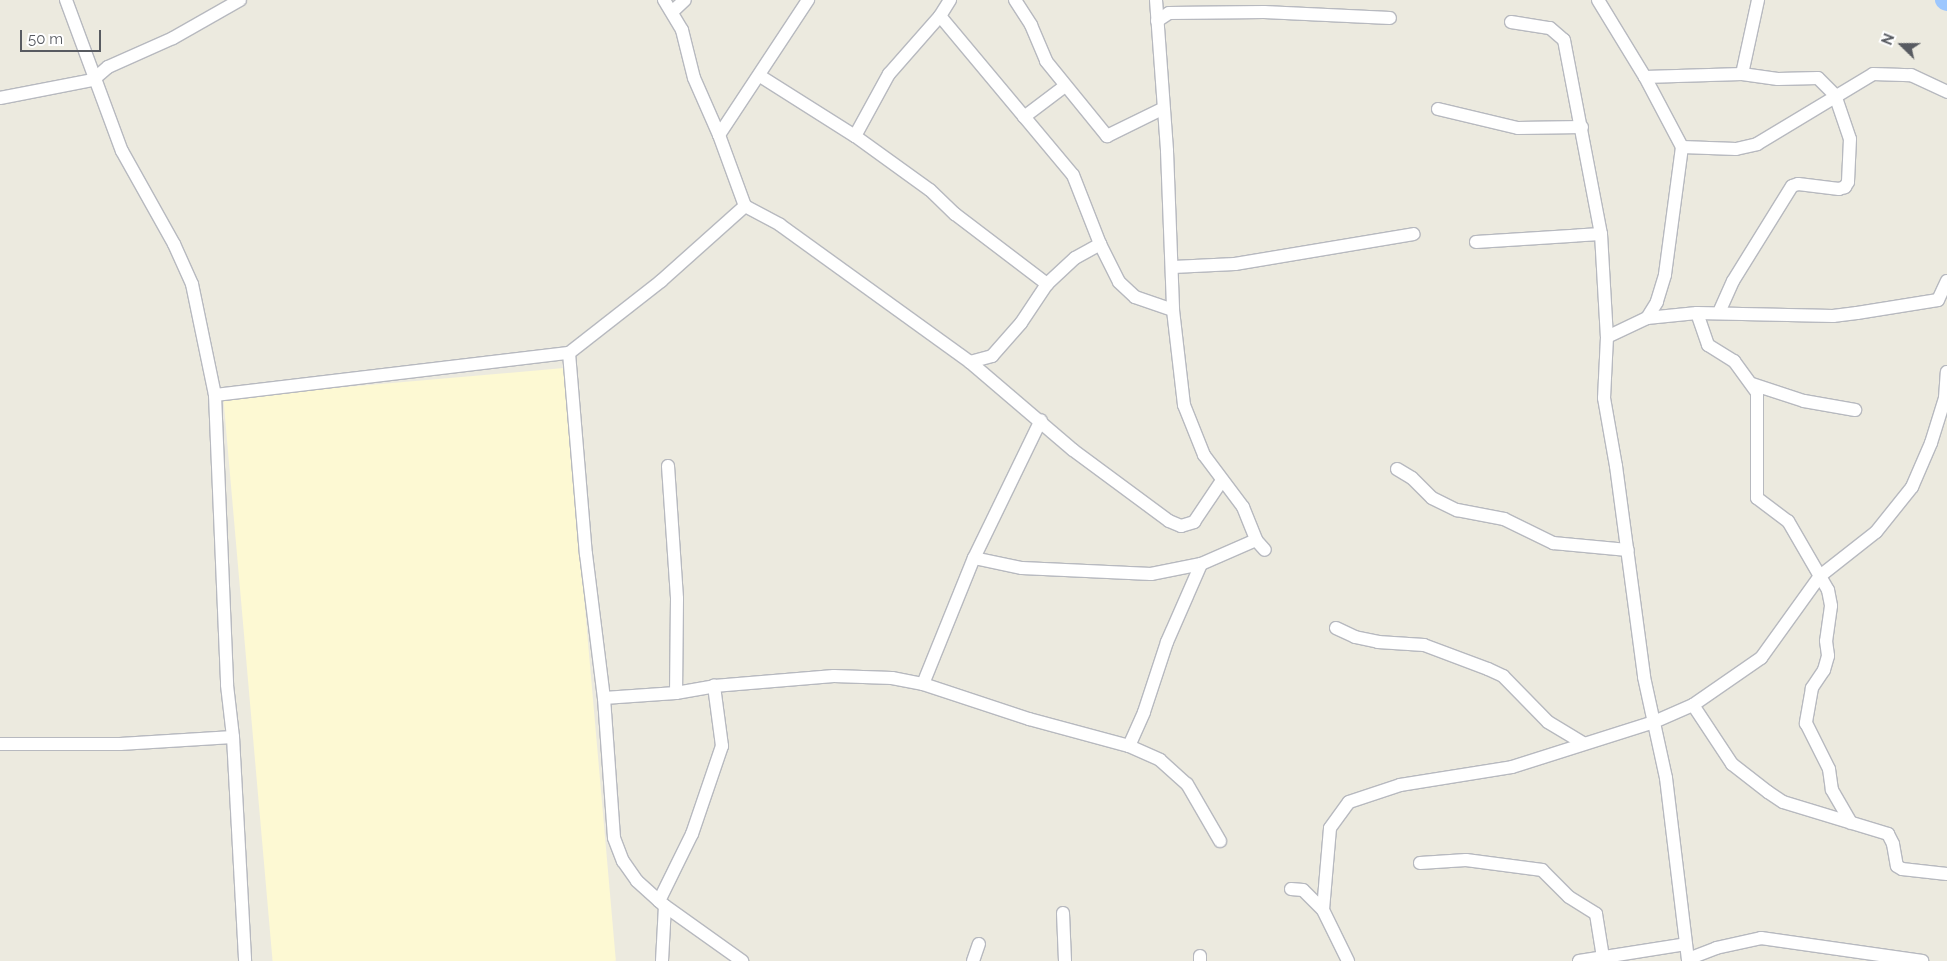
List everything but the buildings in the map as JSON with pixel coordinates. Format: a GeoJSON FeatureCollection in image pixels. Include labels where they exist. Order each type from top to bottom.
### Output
{"type":"FeatureCollection","features":[{"type":"Feature","properties":{"kind":"street"},"geometry":{"type":"LineString","coordinates":[[66,0],[93,80],[122,151],[174,244],[192,284],[214,395],[227,685],[233,737],[245,961]]}},
{"type":"Feature","properties":{"kind":"street"},"geometry":{"type":"LineString","coordinates":[[0,98],[93,80],[108,67],[173,38],[240,0]]}},
{"type":"Feature","properties":{"kind":"street"},"geometry":{"type":"LineString","coordinates":[[664,0],[673,11],[682,30],[694,78],[719,135],[744,206],[780,225],[970,362],[1041,420],[1073,450],[1129,493],[1181,526],[1198,519],[1222,482]]}},
{"type":"Feature","properties":{"kind":"street"},"geometry":{"type":"LineString","coordinates":[[673,11],[685,0]]}},
{"type":"Feature","properties":{"kind":"street"},"geometry":{"type":"LineString","coordinates":[[719,135],[760,76],[808,0]]}},
{"type":"Feature","properties":{"kind":"street"},"geometry":{"type":"LineString","coordinates":[[855,136],[889,74],[940,16],[950,0]]}},
{"type":"Feature","properties":{"kind":"street"},"geometry":{"type":"LineString","coordinates":[[1015,0],[1031,24],[1046,61],[1107,136],[1162,109]]}},
{"type":"Feature","properties":{"kind":"street"},"geometry":{"type":"LineString","coordinates":[[1598,0],[1645,77],[1682,147],[1665,275],[1658,302],[1647,318]]}},
{"type":"Feature","properties":{"kind":"street"},"geometry":{"type":"LineString","coordinates":[[1742,74],[1758,0]]}},
{"type":"Feature","properties":{"kind":"street"},"geometry":{"type":"LineString","coordinates":[[1156,3],[1169,14]]}},
{"type":"Feature","properties":{"kind":"street"},"geometry":{"type":"LineString","coordinates":[[1156,3],[1174,267],[1173,310],[1184,405],[1204,456],[1222,482],[1247,512],[1256,540],[1265,550]]}},
{"type":"Feature","properties":{"kind":"street"},"geometry":{"type":"LineString","coordinates":[[1157,21],[1169,14],[1264,12],[1390,18]]}},
{"type":"Feature","properties":{"kind":"street"},"geometry":{"type":"LineString","coordinates":[[940,16],[1076,180],[1100,244],[1119,282],[1135,297],[1173,310]]}},
{"type":"Feature","properties":{"kind":"street"},"geometry":{"type":"LineString","coordinates":[[1510,22],[1550,28],[1560,33],[1564,40],[1582,127],[1601,234],[1607,337],[1604,398],[1628,550],[1644,677],[1666,778],[1688,960],[1716,948],[1761,938],[1922,961]]}},
{"type":"Feature","properties":{"kind":"street"},"geometry":{"type":"LineString","coordinates":[[86,57],[108,67]]}},
{"type":"Feature","properties":{"kind":"street"},"geometry":{"type":"LineString","coordinates":[[1682,147],[1746,148],[1873,74],[1898,72],[1912,74],[1947,92]]}},
{"type":"Feature","properties":{"kind":"street"},"geometry":{"type":"LineString","coordinates":[[1645,77],[1742,74],[1778,78],[1814,77],[1835,95],[1850,139],[1848,182],[1840,189],[1798,184],[1792,186],[1733,281],[1719,312]]}},
{"type":"Feature","properties":{"kind":"street"},"geometry":{"type":"LineString","coordinates":[[760,76],[855,136],[930,190],[955,214],[1047,284]]}},
{"type":"Feature","properties":{"kind":"street"},"geometry":{"type":"LineString","coordinates":[[1024,117],[1065,86]]}},
{"type":"Feature","properties":{"kind":"street"},"geometry":{"type":"LineString","coordinates":[[1438,109],[1518,128],[1582,127]]}},
{"type":"Feature","properties":{"kind":"street"},"geometry":{"type":"LineString","coordinates":[[214,395],[569,353],[661,281],[744,206]]}},
{"type":"Feature","properties":{"kind":"street"},"geometry":{"type":"LineString","coordinates":[[1174,267],[1244,262],[1414,234]]}},
{"type":"Feature","properties":{"kind":"street"},"geometry":{"type":"LineString","coordinates":[[1476,242],[1601,234]]}},
{"type":"Feature","properties":{"kind":"street"},"geometry":{"type":"LineString","coordinates":[[970,362],[992,356],[1047,284],[1075,258],[1100,244]]}},
{"type":"Feature","properties":{"kind":"street"},"geometry":{"type":"LineString","coordinates":[[1607,337],[1647,318],[1697,312],[1833,316],[1942,300],[1947,281]]}},
{"type":"Feature","properties":{"kind":"street"},"geometry":{"type":"LineString","coordinates":[[1697,312],[1708,345],[1734,361],[1752,384],[1759,405],[1757,498],[1788,521],[1820,576],[1831,606],[1826,641],[1828,656],[1824,670],[1812,688],[1806,723],[1829,770],[1832,790],[1851,823]]}},
{"type":"Feature","properties":{"kind":"street"},"geometry":{"type":"LineString","coordinates":[[569,353],[586,554],[604,698],[614,838],[623,861],[637,881],[662,904],[742,961]]}},
{"type":"Feature","properties":{"kind":"street"},"geometry":{"type":"LineString","coordinates":[[1323,910],[1330,828],[1349,802],[1400,785],[1512,767],[1654,722],[1693,706],[1761,658],[1820,576],[1876,532],[1912,487],[1931,444],[1946,398],[1947,372]]}},
{"type":"Feature","properties":{"kind":"street"},"geometry":{"type":"LineString","coordinates":[[1752,384],[1804,401],[1855,410]]}},
{"type":"Feature","properties":{"kind":"street"},"geometry":{"type":"LineString","coordinates":[[923,684],[974,558],[1041,420]]}},
{"type":"Feature","properties":{"kind":"street"},"geometry":{"type":"LineString","coordinates":[[668,466],[677,580],[676,693]]}},
{"type":"Feature","properties":{"kind":"street"},"geometry":{"type":"LineString","coordinates":[[1397,470],[1412,478],[1432,498],[1457,510],[1504,519],[1553,543],[1628,550]]}},
{"type":"Feature","properties":{"kind":"street"},"geometry":{"type":"LineString","coordinates":[[974,558],[1022,568],[1151,574],[1201,564],[1256,540]]}},
{"type":"Feature","properties":{"kind":"street"},"geometry":{"type":"LineString","coordinates":[[1129,746],[1144,712],[1167,642],[1201,564]]}},
{"type":"Feature","properties":{"kind":"street"},"geometry":{"type":"LineString","coordinates":[[1336,628],[1355,637],[1378,642],[1424,645],[1488,669],[1503,676],[1548,722],[1583,743]]}},
{"type":"Feature","properties":{"kind":"street"},"geometry":{"type":"LineString","coordinates":[[604,698],[676,693],[714,686],[834,676],[892,678],[923,684],[1029,719],[1129,746],[1174,769],[1187,784],[1220,841]]}},
{"type":"Feature","properties":{"kind":"street"},"geometry":{"type":"LineString","coordinates":[[662,961],[662,904],[692,834],[722,746],[714,686]]}},
{"type":"Feature","properties":{"kind":"street"},"geometry":{"type":"LineString","coordinates":[[1693,706],[1732,764],[1783,802],[1891,837],[1897,866],[1947,874]]}},
{"type":"Feature","properties":{"kind":"street"},"geometry":{"type":"LineString","coordinates":[[0,744],[120,744],[233,737]]}},
{"type":"Feature","properties":{"kind":"street"},"geometry":{"type":"LineString","coordinates":[[1420,863],[1466,860],[1542,870],[1569,897],[1596,914],[1603,957]]}},
{"type":"Feature","properties":{"kind":"street"},"geometry":{"type":"LineString","coordinates":[[1291,889],[1303,890],[1323,910],[1348,961]]}},
{"type":"Feature","properties":{"kind":"street"},"geometry":{"type":"LineString","coordinates":[[1063,913],[1065,961]]}},
{"type":"Feature","properties":{"kind":"street"},"geometry":{"type":"LineString","coordinates":[[973,961],[979,944]]}},
{"type":"Feature","properties":{"kind":"street"},"geometry":{"type":"LineString","coordinates":[[1579,961],[1686,944]]}},
{"type":"Feature","properties":{"kind":"shaded area"},"geometry":{"type":"Polygon","coordinates":[[[564,368],[616,961],[273,961],[223,398],[564,368]]]}}]}
